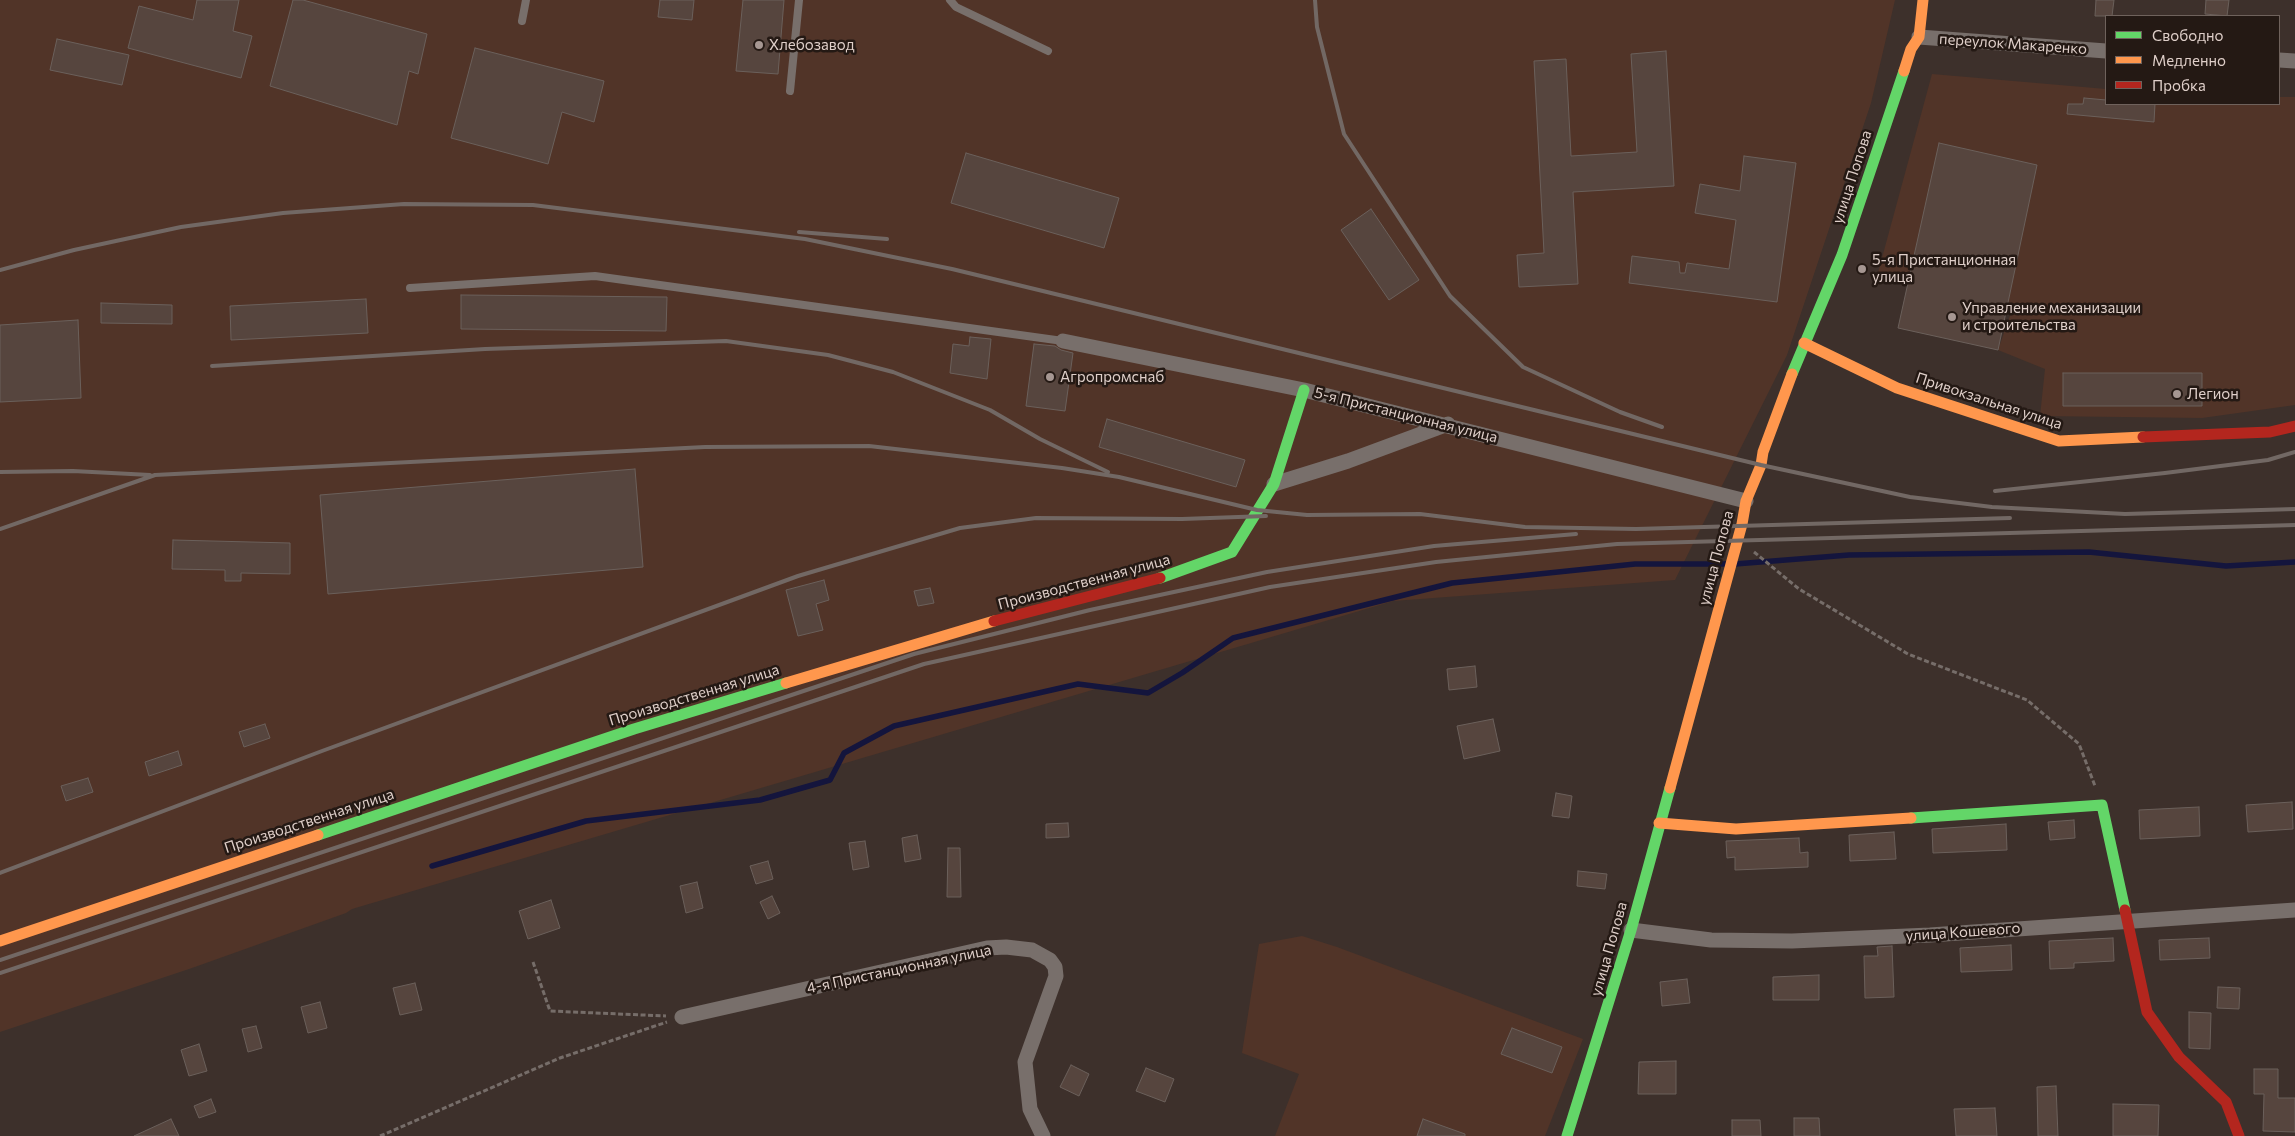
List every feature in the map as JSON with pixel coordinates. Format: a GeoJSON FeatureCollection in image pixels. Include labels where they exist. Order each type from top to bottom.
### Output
{"type":"FeatureCollection","features":[{"type":"Feature","properties":{"kind":"street","name":"улица Попова"},"geometry":{"type":"LineString","coordinates":[[1567,1136],[1631,930],[1746,500],[1761,465],[1763,452],[1804,343],[1842,256],[1911,49],[1919,37],[1923,0]]}},
{"type":"Feature","properties":{"kind":"street","name":"переулок Макаренко"},"geometry":{"type":"LineString","coordinates":[[1919,37],[2105,50]]}},
{"type":"Feature","properties":{"kind":"street"},"geometry":{"type":"LineString","coordinates":[[2280,60],[2295,61]]}},
{"type":"Feature","properties":{"kind":"street","name":"5-я Пристанционная улица"},"geometry":{"type":"LineString","coordinates":[[1063,341],[1304,390],[1448,424],[1746,500]]}},
{"type":"Feature","properties":{"kind":"street","name":"Привокзальная улица"},"geometry":{"type":"LineString","coordinates":[[1804,343],[1897,388],[2059,441],[2270,432],[2295,426]]}},
{"type":"Feature","properties":{"kind":"street","name":"Производственная улица"},"geometry":{"type":"LineString","coordinates":[[0,941],[634,729],[952,632],[1177,574],[1232,552],[1274,484],[1304,390]]}},
{"type":"Feature","properties":{"kind":"street"},"geometry":{"type":"LineString","coordinates":[[1274,484],[1348,461],[1448,424]]}},
{"type":"Feature","properties":{"kind":"street"},"geometry":{"type":"LineString","coordinates":[[1659,823],[1736,829],[2102,805],[2147,1012],[2179,1057],[2226,1102],[2239,1136]]}},
{"type":"Feature","properties":{"kind":"street","name":"улица Кошевого"},"geometry":{"type":"LineString","coordinates":[[1631,930],[1711,940],[1792,941],[1930,935],[2295,910]]}},
{"type":"Feature","properties":{"kind":"street","name":"4-я Пристанционная улица"},"geometry":{"type":"LineString","coordinates":[[682,1017],[987,948],[1006,947],[1032,950],[1050,960],[1055,967],[1056,976],[1025,1062],[1030,1110],[1043,1136]]}},
{"type":"Feature","properties":{"kind":"lane"},"geometry":{"type":"LineString","coordinates":[[522,21],[526,0]]}},
{"type":"Feature","properties":{"kind":"lane"},"geometry":{"type":"LineString","coordinates":[[790,91],[799,0]]}},
{"type":"Feature","properties":{"kind":"lane"},"geometry":{"type":"LineString","coordinates":[[950,0],[956,7],[1048,50]]}},
{"type":"Feature","properties":{"kind":"lane"},"geometry":{"type":"LineString","coordinates":[[410,288],[595,276],[1063,341]]}},
{"type":"Feature","properties":{"kind":"path"},"geometry":{"type":"LineString","coordinates":[[1737,539],[1799,590],[1908,654],[2027,700],[2080,744],[2102,805]]}},
{"type":"Feature","properties":{"kind":"path"},"geometry":{"type":"LineString","coordinates":[[533,962],[550,1011],[682,1017]]}},
{"type":"Feature","properties":{"kind":"path"},"geometry":{"type":"LineString","coordinates":[[380,1136],[560,1058],[682,1017]]}},
{"type":"Feature","properties":{"kind":"shaded area"},"geometry":{"type":"Polygon","coordinates":[[[0,0],[1895,0],[1871,103],[1787,355],[1675,580],[1393,601],[352,909],[346,913],[192,968],[0,1032],[0,0]]]}},
{"type":"Feature","properties":{"kind":"shaded area"},"geometry":{"type":"Polygon","coordinates":[[[1932,74],[2105,89],[2105,105],[2280,105],[2280,97],[2295,97],[2295,405],[2202,418],[2040,416],[2045,369],[1998,350],[2013,307],[1909,282],[1876,280],[1932,74]]]}},
{"type":"Feature","properties":{"kind":"shaded area"},"geometry":{"type":"Polygon","coordinates":[[[1302,936],[1337,947],[1583,1039],[1545,1136],[1275,1136],[1299,1074],[1242,1053],[1259,944],[1302,936]]]}},
{"type":"Feature","properties":{"kind":"building"},"geometry":{"type":"Polygon","coordinates":[[[197,0],[239,0],[233,31],[252,36],[241,78],[128,48],[139,6],[193,20],[197,0]]]}},
{"type":"Feature","properties":{"kind":"building"},"geometry":{"type":"Polygon","coordinates":[[[293,0],[303,0],[427,34],[418,74],[409,71],[397,125],[270,86],[293,0]]]}},
{"type":"Feature","properties":{"kind":"building"},"geometry":{"type":"Polygon","coordinates":[[[660,0],[694,0],[692,20],[658,17],[660,0]]]}},
{"type":"Feature","properties":{"kind":"building","name":"Хлебозавод"},"geometry":{"type":"Polygon","coordinates":[[[743,0],[784,0],[778,74],[736,71],[743,0]]]}},
{"type":"Feature","properties":{"kind":"building"},"geometry":{"type":"Polygon","coordinates":[[[2096,0],[2114,0],[2112,15],[2095,16],[2096,0]]]}},
{"type":"Feature","properties":{"kind":"building"},"geometry":{"type":"Polygon","coordinates":[[[2206,0],[2229,0],[2227,15],[2205,14],[2206,0]]]}},
{"type":"Feature","properties":{"kind":"building"},"geometry":{"type":"Polygon","coordinates":[[[57,39],[129,55],[122,85],[50,70],[57,39]]]}},
{"type":"Feature","properties":{"kind":"building"},"geometry":{"type":"Polygon","coordinates":[[[475,48],[604,81],[594,122],[562,112],[548,164],[451,138],[475,48]]]}},
{"type":"Feature","properties":{"kind":"building"},"geometry":{"type":"Polygon","coordinates":[[[1666,51],[1674,186],[1573,192],[1578,284],[1519,287],[1517,255],[1544,253],[1534,61],[1566,59],[1571,156],[1637,152],[1631,54],[1666,51]]]}},
{"type":"Feature","properties":{"kind":"building"},"geometry":{"type":"Polygon","coordinates":[[[2084,98],[2105,100],[2105,105],[2155,105],[2154,122],[2067,114],[2068,104],[2083,104],[2084,98]]]}},
{"type":"Feature","properties":{"kind":"building"},"geometry":{"type":"Polygon","coordinates":[[[1939,143],[2037,165],[1998,350],[1898,328],[1939,143]]]}},
{"type":"Feature","properties":{"kind":"building"},"geometry":{"type":"Polygon","coordinates":[[[966,153],[1119,198],[1104,248],[951,203],[966,153]]]}},
{"type":"Feature","properties":{"kind":"building"},"geometry":{"type":"Polygon","coordinates":[[[1744,156],[1796,163],[1777,302],[1629,283],[1632,256],[1679,262],[1680,273],[1685,273],[1687,263],[1729,269],[1736,220],[1695,213],[1700,184],[1740,191],[1744,156]]]}},
{"type":"Feature","properties":{"kind":"building"},"geometry":{"type":"Polygon","coordinates":[[[1371,209],[1419,280],[1389,300],[1341,230],[1371,209]]]}},
{"type":"Feature","properties":{"kind":"building"},"geometry":{"type":"Polygon","coordinates":[[[461,295],[667,297],[666,331],[461,329],[461,295]]]}},
{"type":"Feature","properties":{"kind":"building"},"geometry":{"type":"Polygon","coordinates":[[[366,299],[368,333],[231,340],[230,306],[366,299]]]}},
{"type":"Feature","properties":{"kind":"building"},"geometry":{"type":"Polygon","coordinates":[[[101,303],[172,305],[172,324],[101,323],[101,303]]]}},
{"type":"Feature","properties":{"kind":"building"},"geometry":{"type":"Polygon","coordinates":[[[78,320],[81,398],[0,402],[0,325],[78,320]]]}},
{"type":"Feature","properties":{"kind":"building"},"geometry":{"type":"Polygon","coordinates":[[[970,337],[991,339],[987,379],[950,373],[953,344],[969,346],[970,337]]]}},
{"type":"Feature","properties":{"kind":"building","name":"Агропромснаб"},"geometry":{"type":"Polygon","coordinates":[[[1034,344],[1055,346],[1061,350],[1073,353],[1065,411],[1026,406],[1034,344]]]}},
{"type":"Feature","properties":{"kind":"building"},"geometry":{"type":"Polygon","coordinates":[[[2063,373],[2202,373],[2202,406],[2063,406],[2063,373]]]}},
{"type":"Feature","properties":{"kind":"building"},"geometry":{"type":"Polygon","coordinates":[[[1107,419],[1245,460],[1236,487],[1099,447],[1107,419]]]}},
{"type":"Feature","properties":{"kind":"building"},"geometry":{"type":"Polygon","coordinates":[[[635,469],[643,567],[328,594],[320,495],[635,469]]]}},
{"type":"Feature","properties":{"kind":"building"},"geometry":{"type":"Polygon","coordinates":[[[173,540],[290,543],[290,574],[241,573],[241,581],[225,581],[225,570],[172,569],[173,540]]]}},
{"type":"Feature","properties":{"kind":"building"},"geometry":{"type":"Polygon","coordinates":[[[824,580],[829,600],[816,604],[823,630],[798,636],[786,590],[824,580]]]}},
{"type":"Feature","properties":{"kind":"building"},"geometry":{"type":"Polygon","coordinates":[[[930,588],[934,603],[918,606],[914,591],[930,588]]]}},
{"type":"Feature","properties":{"kind":"building"},"geometry":{"type":"Polygon","coordinates":[[[1475,666],[1477,687],[1449,690],[1447,669],[1475,666]]]}},
{"type":"Feature","properties":{"kind":"building"},"geometry":{"type":"Polygon","coordinates":[[[1493,719],[1500,751],[1464,759],[1457,726],[1493,719]]]}},
{"type":"Feature","properties":{"kind":"building"},"geometry":{"type":"Polygon","coordinates":[[[265,724],[270,738],[244,747],[239,732],[265,724]]]}},
{"type":"Feature","properties":{"kind":"building"},"geometry":{"type":"Polygon","coordinates":[[[178,751],[182,765],[149,776],[145,762],[178,751]]]}},
{"type":"Feature","properties":{"kind":"building"},"geometry":{"type":"Polygon","coordinates":[[[88,778],[93,792],[66,801],[61,786],[88,778]]]}},
{"type":"Feature","properties":{"kind":"building"},"geometry":{"type":"Polygon","coordinates":[[[1556,793],[1572,796],[1569,818],[1552,816],[1556,793]]]}},
{"type":"Feature","properties":{"kind":"building"},"geometry":{"type":"Polygon","coordinates":[[[2292,802],[2293,829],[2248,832],[2246,805],[2292,802]]]}},
{"type":"Feature","properties":{"kind":"building"},"geometry":{"type":"Polygon","coordinates":[[[2199,807],[2200,836],[2140,839],[2139,810],[2199,807]]]}},
{"type":"Feature","properties":{"kind":"building"},"geometry":{"type":"Polygon","coordinates":[[[2074,820],[2075,838],[2050,840],[2048,822],[2074,820]]]}},
{"type":"Feature","properties":{"kind":"building"},"geometry":{"type":"Polygon","coordinates":[[[1068,823],[1069,837],[1046,838],[1046,824],[1068,823]]]}},
{"type":"Feature","properties":{"kind":"building"},"geometry":{"type":"Polygon","coordinates":[[[2006,824],[2007,850],[1933,853],[1932,829],[2006,824]]]}},
{"type":"Feature","properties":{"kind":"building"},"geometry":{"type":"Polygon","coordinates":[[[1894,832],[1896,859],[1850,861],[1849,835],[1894,832]]]}},
{"type":"Feature","properties":{"kind":"building"},"geometry":{"type":"Polygon","coordinates":[[[917,835],[921,859],[905,862],[902,838],[917,835]]]}},
{"type":"Feature","properties":{"kind":"building"},"geometry":{"type":"Polygon","coordinates":[[[1799,838],[1800,853],[1808,852],[1808,867],[1735,870],[1735,857],[1727,858],[1726,841],[1799,838]]]}},
{"type":"Feature","properties":{"kind":"building"},"geometry":{"type":"Polygon","coordinates":[[[865,841],[869,867],[853,870],[849,843],[865,841]]]}},
{"type":"Feature","properties":{"kind":"building"},"geometry":{"type":"Polygon","coordinates":[[[948,848],[960,848],[961,897],[947,897],[948,848]]]}},
{"type":"Feature","properties":{"kind":"building"},"geometry":{"type":"Polygon","coordinates":[[[768,861],[773,879],[756,884],[750,866],[768,861]]]}},
{"type":"Feature","properties":{"kind":"building"},"geometry":{"type":"Polygon","coordinates":[[[1578,871],[1607,874],[1605,889],[1577,886],[1578,871]]]}},
{"type":"Feature","properties":{"kind":"building"},"geometry":{"type":"Polygon","coordinates":[[[697,882],[703,908],[686,913],[680,886],[697,882]]]}},
{"type":"Feature","properties":{"kind":"building"},"geometry":{"type":"Polygon","coordinates":[[[772,896],[780,913],[768,919],[760,902],[772,896]]]}},
{"type":"Feature","properties":{"kind":"building"},"geometry":{"type":"Polygon","coordinates":[[[551,900],[560,928],[528,939],[519,911],[551,900]]]}},
{"type":"Feature","properties":{"kind":"building"},"geometry":{"type":"Polygon","coordinates":[[[2113,938],[2114,961],[2074,963],[2074,968],[2050,969],[2049,941],[2113,938]]]}},
{"type":"Feature","properties":{"kind":"building"},"geometry":{"type":"Polygon","coordinates":[[[2209,938],[2210,958],[2160,960],[2159,940],[2209,938]]]}},
{"type":"Feature","properties":{"kind":"building"},"geometry":{"type":"Polygon","coordinates":[[[2011,945],[2012,970],[1961,972],[1960,948],[2011,945]]]}},
{"type":"Feature","properties":{"kind":"building"},"geometry":{"type":"Polygon","coordinates":[[[1892,946],[1894,997],[1865,998],[1864,956],[1878,956],[1877,947],[1892,946]]]}},
{"type":"Feature","properties":{"kind":"building"},"geometry":{"type":"Polygon","coordinates":[[[1819,975],[1819,1000],[1773,1000],[1773,977],[1819,975]]]}},
{"type":"Feature","properties":{"kind":"building"},"geometry":{"type":"Polygon","coordinates":[[[1687,979],[1690,1003],[1662,1006],[1660,982],[1687,979]]]}},
{"type":"Feature","properties":{"kind":"building"},"geometry":{"type":"Polygon","coordinates":[[[415,983],[422,1010],[400,1015],[393,988],[415,983]]]}},
{"type":"Feature","properties":{"kind":"building"},"geometry":{"type":"Polygon","coordinates":[[[2218,987],[2240,988],[2239,1009],[2217,1008],[2218,987]]]}},
{"type":"Feature","properties":{"kind":"building"},"geometry":{"type":"Polygon","coordinates":[[[320,1002],[327,1028],[308,1033],[301,1007],[320,1002]]]}},
{"type":"Feature","properties":{"kind":"building"},"geometry":{"type":"Polygon","coordinates":[[[2189,1012],[2211,1013],[2210,1049],[2189,1048],[2189,1012]]]}},
{"type":"Feature","properties":{"kind":"building"},"geometry":{"type":"Polygon","coordinates":[[[256,1026],[262,1048],[248,1052],[242,1029],[256,1026]]]}},
{"type":"Feature","properties":{"kind":"building"},"geometry":{"type":"Polygon","coordinates":[[[1512,1028],[1562,1047],[1552,1073],[1501,1054],[1512,1028]]]}},
{"type":"Feature","properties":{"kind":"building"},"geometry":{"type":"Polygon","coordinates":[[[199,1044],[207,1071],[189,1076],[181,1050],[199,1044]]]}},
{"type":"Feature","properties":{"kind":"building"},"geometry":{"type":"Polygon","coordinates":[[[1676,1061],[1676,1094],[1638,1094],[1639,1062],[1676,1061]]]}},
{"type":"Feature","properties":{"kind":"building"},"geometry":{"type":"Polygon","coordinates":[[[1071,1065],[1089,1074],[1079,1096],[1060,1087],[1071,1065]]]}},
{"type":"Feature","properties":{"kind":"building"},"geometry":{"type":"Polygon","coordinates":[[[1146,1068],[1174,1079],[1165,1102],[1136,1091],[1146,1068]]]}},
{"type":"Feature","properties":{"kind":"building"},"geometry":{"type":"Polygon","coordinates":[[[2254,1069],[2278,1069],[2278,1098],[2295,1098],[2295,1132],[2263,1131],[2264,1094],[2254,1094],[2254,1069]]]}},
{"type":"Feature","properties":{"kind":"building"},"geometry":{"type":"Polygon","coordinates":[[[2056,1086],[2058,1136],[2038,1136],[2037,1087],[2056,1086]]]}},
{"type":"Feature","properties":{"kind":"building"},"geometry":{"type":"Polygon","coordinates":[[[211,1099],[216,1112],[199,1118],[194,1106],[211,1099]]]}},
{"type":"Feature","properties":{"kind":"building"},"geometry":{"type":"Polygon","coordinates":[[[2113,1104],[2159,1105],[2158,1136],[2113,1136],[2113,1104]]]}},
{"type":"Feature","properties":{"kind":"building"},"geometry":{"type":"Polygon","coordinates":[[[1995,1108],[1997,1136],[1956,1136],[1954,1109],[1995,1108]]]}},
{"type":"Feature","properties":{"kind":"building"},"geometry":{"type":"Polygon","coordinates":[[[1794,1118],[1819,1118],[1820,1136],[1794,1136],[1794,1118]]]}},
{"type":"Feature","properties":{"kind":"building"},"geometry":{"type":"Polygon","coordinates":[[[171,1119],[179,1136],[134,1136],[171,1119]]]}},
{"type":"Feature","properties":{"kind":"building"},"geometry":{"type":"Polygon","coordinates":[[[1423,1119],[1465,1134],[1465,1136],[1417,1136],[1423,1119]]]}},
{"type":"Feature","properties":{"kind":"building"},"geometry":{"type":"Polygon","coordinates":[[[1732,1120],[1760,1120],[1761,1136],[1732,1136],[1732,1120]]]}},
{"type":"Feature","properties":{"kind":"waterway"},"geometry":{"type":"LineString","coordinates":[[1735,564],[1849,555],[2089,552],[2226,566],[2295,562]]}},
{"type":"Feature","properties":{"kind":"waterway"},"geometry":{"type":"LineString","coordinates":[[432,866],[586,821],[760,800],[830,780],[844,753],[894,726],[1078,684],[1148,693],[1182,673],[1233,638],[1452,583],[1635,564],[1726,564]]}},
{"type":"Feature","properties":{"kind":"railway"},"geometry":{"type":"LineString","coordinates":[[1315,0],[1317,27],[1344,134],[1450,296],[1523,367],[1620,412],[1662,427]]}},
{"type":"Feature","properties":{"kind":"railway"},"geometry":{"type":"LineString","coordinates":[[0,270],[74,250],[181,227],[283,213],[404,204],[533,205],[805,239],[952,269],[1761,465],[1910,497],[1992,507],[2125,514],[2295,509]]}},
{"type":"Feature","properties":{"kind":"railway"},"geometry":{"type":"LineString","coordinates":[[799,232],[887,239]]}},
{"type":"Feature","properties":{"kind":"railway"},"geometry":{"type":"LineString","coordinates":[[212,366],[485,349],[726,341],[828,355],[893,372],[990,410],[1040,439],[1108,472]]}},
{"type":"Feature","properties":{"kind":"railway"},"geometry":{"type":"LineString","coordinates":[[0,529],[155,475],[705,447],[869,446],[1062,468],[1119,477],[1257,510],[1307,515],[1420,514],[1525,527],[1636,529],[2010,518]]}},
{"type":"Feature","properties":{"kind":"railway"},"geometry":{"type":"LineString","coordinates":[[1995,491],[2268,460],[2295,452]]}},
{"type":"Feature","properties":{"kind":"railway"},"geometry":{"type":"LineString","coordinates":[[0,472],[73,471],[150,475]]}},
{"type":"Feature","properties":{"kind":"railway"},"geometry":{"type":"LineString","coordinates":[[0,873],[322,751],[798,576],[960,528],[1036,518],[1182,519],[1266,516]]}},
{"type":"Feature","properties":{"kind":"railway"},"geometry":{"type":"LineString","coordinates":[[0,973],[924,664],[1270,587],[1436,562],[1617,544],[2295,525]]}},
{"type":"Feature","properties":{"kind":"railway"},"geometry":{"type":"LineString","coordinates":[[0,960],[914,654],[1090,610],[1267,572],[1434,546],[1576,534]]}},
{"type":"Feature","properties":{"kind":"traffic: fast"},"geometry":{"type":"LineString","coordinates":[[1792,374],[1842,255],[1904,71]]}},
{"type":"Feature","properties":{"kind":"traffic: fast"},"geometry":{"type":"LineString","coordinates":[[1160,578],[1232,552],[1274,484],[1304,390]]}},
{"type":"Feature","properties":{"kind":"traffic: fast"},"geometry":{"type":"LineString","coordinates":[[318,835],[634,729],[786,683]]}},
{"type":"Feature","properties":{"kind":"traffic: fast"},"geometry":{"type":"LineString","coordinates":[[1567,1136],[1631,930],[1670,788]]}},
{"type":"Feature","properties":{"kind":"traffic: fast"},"geometry":{"type":"LineString","coordinates":[[1911,818],[2102,805],[2125,910]]}},
{"type":"Feature","properties":{"kind":"traffic: slow"},"geometry":{"type":"LineString","coordinates":[[1904,71],[1911,49],[1919,37],[1923,0]]}},
{"type":"Feature","properties":{"kind":"traffic: slow"},"geometry":{"type":"LineString","coordinates":[[1804,343],[1897,388],[2059,441],[2143,437]]}},
{"type":"Feature","properties":{"kind":"traffic: slow"},"geometry":{"type":"LineString","coordinates":[[1670,788],[1742,524],[1746,501],[1761,465],[1763,452],[1792,374]]}},
{"type":"Feature","properties":{"kind":"traffic: slow"},"geometry":{"type":"LineString","coordinates":[[786,683],[994,621]]}},
{"type":"Feature","properties":{"kind":"traffic: slow"},"geometry":{"type":"LineString","coordinates":[[1659,823],[1736,829],[1911,818]]}},
{"type":"Feature","properties":{"kind":"traffic: slow"},"geometry":{"type":"LineString","coordinates":[[0,941],[318,835]]}},
{"type":"Feature","properties":{"kind":"traffic: jam"},"geometry":{"type":"LineString","coordinates":[[2143,437],[2270,432],[2295,426]]}},
{"type":"Feature","properties":{"kind":"traffic: jam"},"geometry":{"type":"LineString","coordinates":[[994,621],[1160,578]]}},
{"type":"Feature","properties":{"kind":"traffic: jam"},"geometry":{"type":"LineString","coordinates":[[2125,910],[2147,1012],[2179,1057],[2226,1102],[2239,1136]]}},
{"type":"Feature","properties":{"kind":"place","name":"Хлебозавод"},"geometry":{"type":"Point","coordinates":[759,45]}},
{"type":"Feature","properties":{"kind":"place","name":"5-я Пристанционная улица"},"geometry":{"type":"Point","coordinates":[1862,269]}},
{"type":"Feature","properties":{"kind":"place","name":"Управление механизации и строительства"},"geometry":{"type":"Point","coordinates":[1952,317]}},
{"type":"Feature","properties":{"kind":"place","name":"Агропромснаб"},"geometry":{"type":"Point","coordinates":[1050,377]}},
{"type":"Feature","properties":{"kind":"place","name":"Легион"},"geometry":{"type":"Point","coordinates":[2177,394]}}]}
